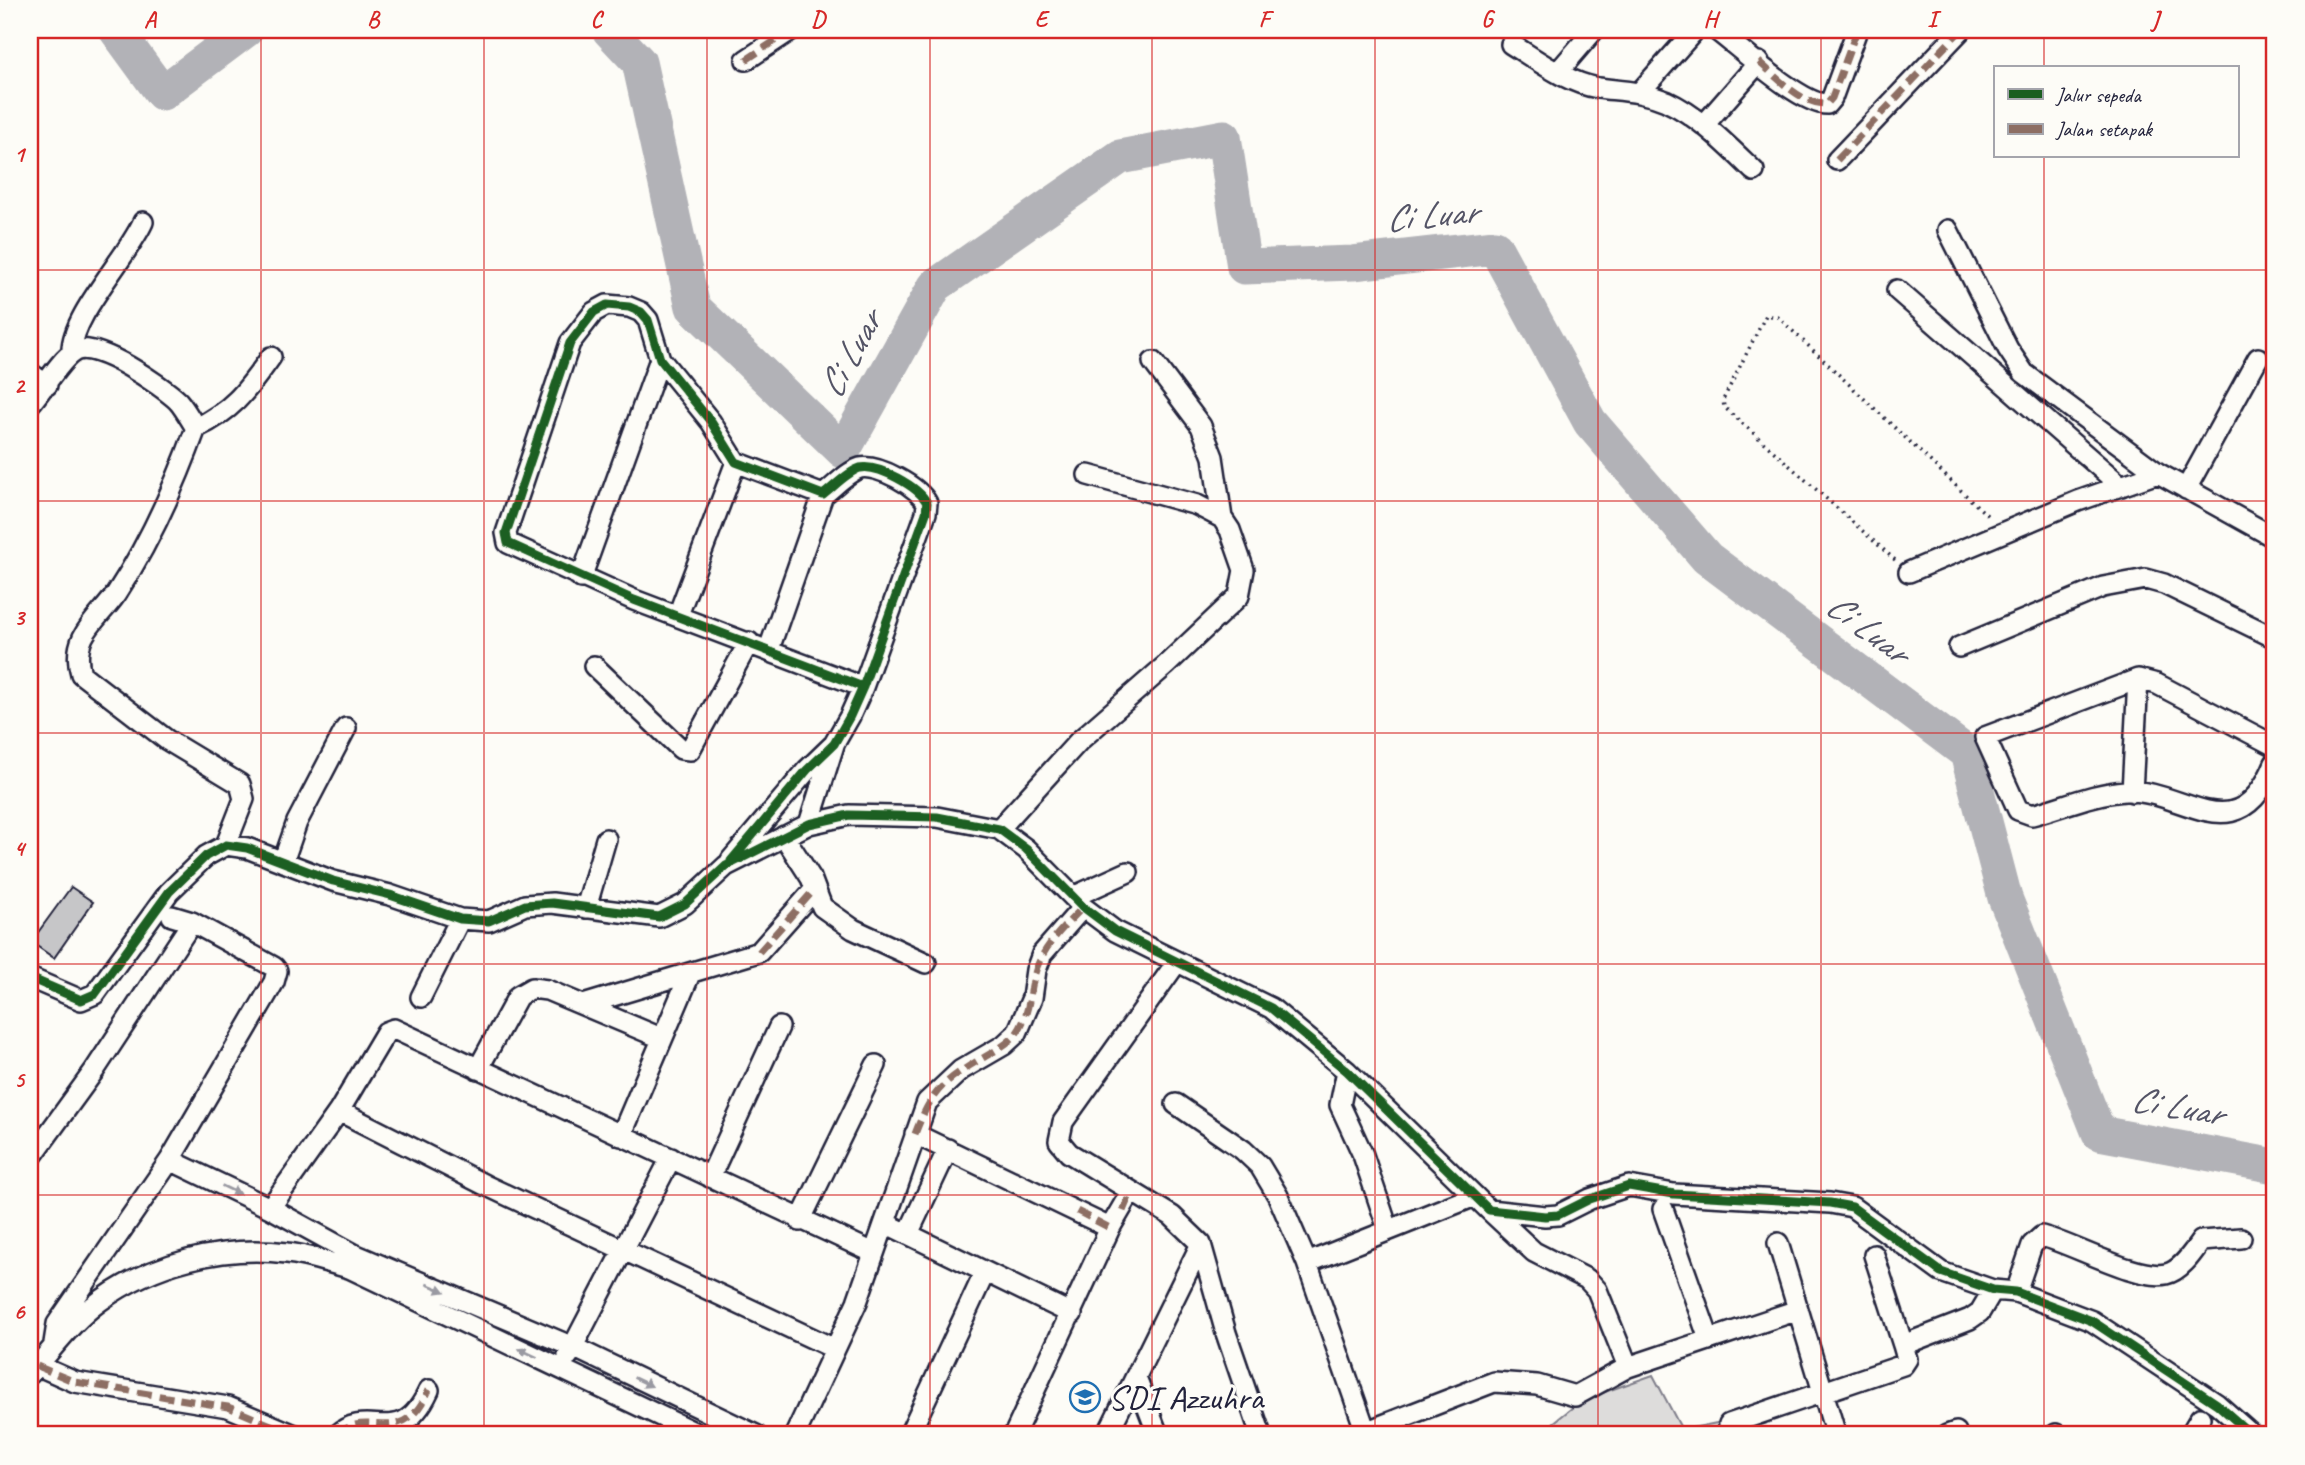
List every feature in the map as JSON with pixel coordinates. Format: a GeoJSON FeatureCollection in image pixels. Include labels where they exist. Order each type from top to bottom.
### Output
{"type":"FeatureCollection","features":[{"type":"Feature","properties":{"kind":"street"},"geometry":{"type":"LineString","coordinates":[[746,60],[791,30]]}},
{"type":"Feature","properties":{"kind":"street"},"geometry":{"type":"LineString","coordinates":[[1558,72],[1594,30]]}},
{"type":"Feature","properties":{"kind":"street"},"geometry":{"type":"LineString","coordinates":[[1640,92],[1695,30]]}},
{"type":"Feature","properties":{"kind":"street"},"geometry":{"type":"LineString","coordinates":[[1716,30],[1794,92],[1820,104],[1827,104],[1832,98],[1857,30]]}},
{"type":"Feature","properties":{"kind":"street"},"geometry":{"type":"LineString","coordinates":[[1837,160],[1961,30]]}},
{"type":"Feature","properties":{"kind":"street"},"geometry":{"type":"LineString","coordinates":[[1511,44],[1558,72],[1597,88],[1640,92],[1667,102],[1704,125],[1754,171]]}},
{"type":"Feature","properties":{"kind":"street"},"geometry":{"type":"LineString","coordinates":[[1704,125],[1759,62]]}},
{"type":"Feature","properties":{"kind":"street"},"geometry":{"type":"LineString","coordinates":[[30,404],[72,353],[75,328],[135,240],[143,222]]}},
{"type":"Feature","properties":{"kind":"street"},"geometry":{"type":"LineString","coordinates":[[1948,230],[2008,349],[2024,373],[2158,473],[2275,538]]}},
{"type":"Feature","properties":{"kind":"street"},"geometry":{"type":"LineString","coordinates":[[1896,290],[2121,486]]}},
{"type":"Feature","properties":{"kind":"street"},"geometry":{"type":"LineString","coordinates":[[823,495],[736,462],[711,422],[660,359],[648,320],[641,312],[618,305],[594,312],[570,343],[506,533],[512,546],[582,578],[863,688]]}},
{"type":"Feature","properties":{"kind":"street"},"geometry":{"type":"LineString","coordinates":[[72,353],[87,349],[107,355],[162,387],[179,403],[196,428]]}},
{"type":"Feature","properties":{"kind":"street"},"geometry":{"type":"LineString","coordinates":[[226,845],[244,799],[240,784],[167,740],[81,674],[78,664],[83,637],[115,596],[149,539],[176,483],[196,428],[223,415],[242,397],[271,357]]}},
{"type":"Feature","properties":{"kind":"street"},"geometry":{"type":"LineString","coordinates":[[2186,489],[2258,358]]}},
{"type":"Feature","properties":{"kind":"street"},"geometry":{"type":"LineString","coordinates":[[582,578],[660,359]]}},
{"type":"Feature","properties":{"kind":"street"},"geometry":{"type":"LineString","coordinates":[[999,829],[1079,741],[1165,666],[1238,596],[1244,570],[1230,530],[1222,518],[1213,457],[1202,426],[1153,362]]}},
{"type":"Feature","properties":{"kind":"street"},"geometry":{"type":"LineString","coordinates":[[30,373],[47,385]]}},
{"type":"Feature","properties":{"kind":"street"},"geometry":{"type":"LineString","coordinates":[[678,615],[736,462]]}},
{"type":"Feature","properties":{"kind":"street"},"geometry":{"type":"LineString","coordinates":[[769,649],[823,495],[854,471],[867,468],[914,486],[927,503],[926,513],[863,688],[834,744],[809,824]]}},
{"type":"Feature","properties":{"kind":"street"},"geometry":{"type":"LineString","coordinates":[[1909,572],[2158,473]]}},
{"type":"Feature","properties":{"kind":"street"},"geometry":{"type":"LineString","coordinates":[[1088,475],[1198,505],[1222,518]]}},
{"type":"Feature","properties":{"kind":"street"},"geometry":{"type":"LineString","coordinates":[[1959,647],[2103,587],[2146,579],[2165,583],[2275,638]]}},
{"type":"Feature","properties":{"kind":"street"},"geometry":{"type":"LineString","coordinates":[[594,666],[681,748],[690,750],[749,642]]}},
{"type":"Feature","properties":{"kind":"street"},"geometry":{"type":"LineString","coordinates":[[2275,746],[2157,684],[2138,679],[1985,737],[2021,813],[2032,816],[2095,797],[2132,792],[2188,808],[2226,812],[2246,805],[2261,792],[2275,763]]}},
{"type":"Feature","properties":{"kind":"street"},"geometry":{"type":"LineString","coordinates":[[2132,792],[2138,679]]}},
{"type":"Feature","properties":{"kind":"street"},"geometry":{"type":"LineString","coordinates":[[283,862],[297,822],[346,728]]}},
{"type":"Feature","properties":{"kind":"street"},"geometry":{"type":"LineString","coordinates":[[30,978],[81,1000],[95,995],[169,892],[206,856],[226,845],[247,848],[333,881],[390,895],[460,919],[489,921],[526,905],[552,903],[659,917],[685,904],[726,866],[807,770],[834,744]]}},
{"type":"Feature","properties":{"kind":"street"},"geometry":{"type":"LineString","coordinates":[[726,866],[809,824],[849,815],[937,817],[999,829],[1026,849],[1078,902],[1115,931],[1271,1008],[1348,1071],[1534,1252],[1587,1279],[1597,1290],[1628,1367]]}},
{"type":"Feature","properties":{"kind":"street"},"geometry":{"type":"LineString","coordinates":[[784,836],[811,878],[822,907],[843,923],[926,963]]}},
{"type":"Feature","properties":{"kind":"street"},"geometry":{"type":"LineString","coordinates":[[586,908],[606,839]]}},
{"type":"Feature","properties":{"kind":"street"},"geometry":{"type":"LineString","coordinates":[[802,1435],[857,1302],[927,1102],[961,1070],[1004,1045],[1017,1033],[1032,998],[1036,970],[1042,954],[1078,902],[1128,872]]}},
{"type":"Feature","properties":{"kind":"street"},"geometry":{"type":"LineString","coordinates":[[583,1005],[759,951],[814,890]]}},
{"type":"Feature","properties":{"kind":"street"},"geometry":{"type":"LineString","coordinates":[[53,1348],[57,1324],[170,1160],[274,982],[276,971],[192,922],[172,916]]}},
{"type":"Feature","properties":{"kind":"street"},"geometry":{"type":"LineString","coordinates":[[421,997],[460,919]]}},
{"type":"Feature","properties":{"kind":"street"},"geometry":{"type":"LineString","coordinates":[[30,1158],[94,1071],[192,922]]}},
{"type":"Feature","properties":{"kind":"street"},"geometry":{"type":"LineString","coordinates":[[1177,962],[1063,1122],[1059,1141],[1069,1153],[1172,1216],[1201,1244],[1230,1345],[1261,1435]]}},
{"type":"Feature","properties":{"kind":"street"},"geometry":{"type":"LineString","coordinates":[[621,1136],[690,974]]}},
{"type":"Feature","properties":{"kind":"street"},"geometry":{"type":"LineString","coordinates":[[478,1069],[518,996],[525,991],[541,988],[661,1038]]}},
{"type":"Feature","properties":{"kind":"street"},"geometry":{"type":"LineString","coordinates":[[710,1177],[779,1027]]}},
{"type":"Feature","properties":{"kind":"street"},"geometry":{"type":"LineString","coordinates":[[270,1208],[339,1111],[389,1030],[396,1030],[800,1221],[874,1253]]}},
{"type":"Feature","properties":{"kind":"street"},"geometry":{"type":"LineString","coordinates":[[800,1221],[876,1065]]}},
{"type":"Feature","properties":{"kind":"street"},"geometry":{"type":"LineString","coordinates":[[1348,1071],[1340,1105],[1363,1155],[1388,1229]]}},
{"type":"Feature","properties":{"kind":"street"},"geometry":{"type":"LineString","coordinates":[[1176,1104],[1244,1150],[1260,1166],[1278,1196],[1307,1263],[1363,1434],[1494,1382],[1537,1385],[1575,1396],[1628,1367],[1798,1310]]}},
{"type":"Feature","properties":{"kind":"street"},"geometry":{"type":"LineString","coordinates":[[339,1111],[625,1251],[835,1358]]}},
{"type":"Feature","properties":{"kind":"street"},"geometry":{"type":"LineString","coordinates":[[915,1134],[1110,1228]]}},
{"type":"Feature","properties":{"kind":"street"},"geometry":{"type":"LineString","coordinates":[[908,1234],[948,1149]]}},
{"type":"Feature","properties":{"kind":"street"},"geometry":{"type":"LineString","coordinates":[[562,1369],[671,1158]]}},
{"type":"Feature","properties":{"kind":"street"},"geometry":{"type":"LineString","coordinates":[[170,1160],[270,1208],[352,1261],[562,1369],[700,1435]]}},
{"type":"Feature","properties":{"kind":"street"},"geometry":{"type":"LineString","coordinates":[[1307,1263],[1388,1229],[1482,1203],[1545,1216],[1558,1215],[1590,1199],[1629,1186],[1674,1194],[1830,1203],[1852,1207],[1941,1272],[1993,1290],[2016,1292],[2092,1321],[2217,1404],[2252,1435]]}},
{"type":"Feature","properties":{"kind":"street"},"geometry":{"type":"LineString","coordinates":[[1014,1435],[1110,1228],[1131,1192]]}},
{"type":"Feature","properties":{"kind":"street"},"geometry":{"type":"LineString","coordinates":[[1663,1209],[1709,1339]]}},
{"type":"Feature","properties":{"kind":"street"},"geometry":{"type":"LineString","coordinates":[[885,1223],[1072,1314]]}},
{"type":"Feature","properties":{"kind":"street"},"geometry":{"type":"LineString","coordinates":[[2016,1292],[2032,1245],[2042,1236],[2144,1273],[2168,1274],[2184,1262],[2202,1241],[2241,1238]]}},
{"type":"Feature","properties":{"kind":"street"},"geometry":{"type":"LineString","coordinates":[[1778,1243],[1836,1435]]}},
{"type":"Feature","properties":{"kind":"street"},"geometry":{"type":"LineString","coordinates":[[1107,1435],[1201,1244]]}},
{"type":"Feature","properties":{"kind":"street"},"geometry":{"type":"LineString","coordinates":[[295,1435],[228,1407],[75,1382],[32,1368],[99,1302],[120,1289],[172,1265],[204,1256],[243,1251],[288,1253],[352,1261],[573,1347],[756,1435]]}},
{"type":"Feature","properties":{"kind":"street"},"geometry":{"type":"LineString","coordinates":[[1729,1424],[1899,1368],[1907,1359],[1874,1255]]}},
{"type":"Feature","properties":{"kind":"street"},"geometry":{"type":"LineString","coordinates":[[909,1435],[985,1272]]}},
{"type":"Feature","properties":{"kind":"street"},"geometry":{"type":"LineString","coordinates":[[1903,1345],[1970,1319],[1980,1312],[1993,1290]]}},
{"type":"Feature","properties":{"kind":"street"},"geometry":{"type":"LineString","coordinates":[[795,1435],[835,1358]]}},
{"type":"Feature","properties":{"kind":"street"},"geometry":{"type":"LineString","coordinates":[[1136,1377],[1158,1435]]}},
{"type":"Feature","properties":{"kind":"street"},"geometry":{"type":"LineString","coordinates":[[337,1435],[350,1427],[405,1422],[420,1409],[429,1390]]}},
{"type":"Feature","properties":{"kind":"street"},"geometry":{"type":"LineString","coordinates":[[2190,1435],[2200,1418]]}},
{"type":"Feature","properties":{"kind":"path"},"geometry":{"type":"LineString","coordinates":[[1909,572],[1724,407],[1723,400],[1766,315],[1778,317],[1815,356],[1907,436],[2004,532]]}},
{"type":"Feature","properties":{"kind":"shaded area"},"geometry":{"type":"Polygon","coordinates":[[[1653,1375],[1682,1430],[1727,1421],[1732,1435],[1514,1435],[1543,1431],[1582,1400],[1653,1375]]]}},
{"type":"Feature","properties":{"kind":"building"},"geometry":{"type":"Polygon","coordinates":[[[71,887],[93,902],[54,958],[31,942],[71,887]]]}},
{"type":"Feature","properties":{"kind":"waterway","name":"Ci Luar"},"geometry":{"type":"LineString","coordinates":[[116,30],[162,93],[246,30]]}},
{"type":"Feature","properties":{"kind":"waterway","name":"Ci Luar"},"geometry":{"type":"LineString","coordinates":[[609,30],[639,62],[693,307],[843,451],[935,286],[1120,157],[1224,137],[1244,267],[1353,263],[1495,247],[1590,422],[1707,558],[1967,753],[2005,898],[2099,1133],[2275,1166]]}},
{"type":"Feature","properties":{"kind":"marked path"},"geometry":{"type":"LineString","coordinates":[[746,60],[791,30]]}},
{"type":"Feature","properties":{"kind":"marked path"},"geometry":{"type":"LineString","coordinates":[[1759,62],[1799,95],[1817,103],[1827,104],[1832,98],[1857,30]]}},
{"type":"Feature","properties":{"kind":"marked path"},"geometry":{"type":"LineString","coordinates":[[1837,160],[1961,30]]}},
{"type":"Feature","properties":{"kind":"marked path"},"geometry":{"type":"LineString","coordinates":[[759,952],[814,890]]}},
{"type":"Feature","properties":{"kind":"marked path"},"geometry":{"type":"LineString","coordinates":[[915,1134],[933,1098],[948,1081],[1000,1048],[1016,1034],[1024,1018],[1034,975],[1041,958],[1057,935],[1083,907]]}},
{"type":"Feature","properties":{"kind":"marked path"},"geometry":{"type":"LineString","coordinates":[[1123,1211],[1131,1192]]}},
{"type":"Feature","properties":{"kind":"marked path"},"geometry":{"type":"LineString","coordinates":[[1077,1211],[1110,1228]]}},
{"type":"Feature","properties":{"kind":"marked path"},"geometry":{"type":"LineString","coordinates":[[37,1366],[75,1382],[228,1407],[295,1435]]}},
{"type":"Feature","properties":{"kind":"marked path"},"geometry":{"type":"LineString","coordinates":[[337,1435],[349,1427],[361,1424],[396,1424],[407,1419],[418,1409],[429,1390]]}},
{"type":"Feature","properties":{"kind":"cycle path"},"geometry":{"type":"LineString","coordinates":[[731,861],[807,770],[834,744],[850,716],[863,687],[926,513],[927,503],[907,484],[887,473],[868,468],[855,470],[823,495],[736,462],[711,422],[660,359],[648,320],[641,312],[629,307],[607,305],[594,312],[570,343],[506,533],[508,543],[634,600],[863,687]]}},
{"type":"Feature","properties":{"kind":"cycle path"},"geometry":{"type":"LineString","coordinates":[[30,978],[81,1000],[95,994],[169,892],[206,856],[226,845],[247,848],[333,881],[390,895],[460,919],[489,921],[525,905],[552,903],[659,917],[685,904],[726,866],[809,824],[849,815],[937,817],[999,829],[1026,849],[1083,907],[1115,931],[1271,1008],[1347,1071],[1489,1210],[1558,1215],[1590,1199],[1629,1186],[1674,1194],[1830,1203],[1852,1207],[1941,1272],[1993,1290],[2016,1292],[2092,1321],[2217,1404],[2252,1435]]}},
{"type":"Feature","properties":{"kind":"place","name":"SDI Azzuhra"},"geometry":{"type":"Point","coordinates":[1085,1397]}}]}
